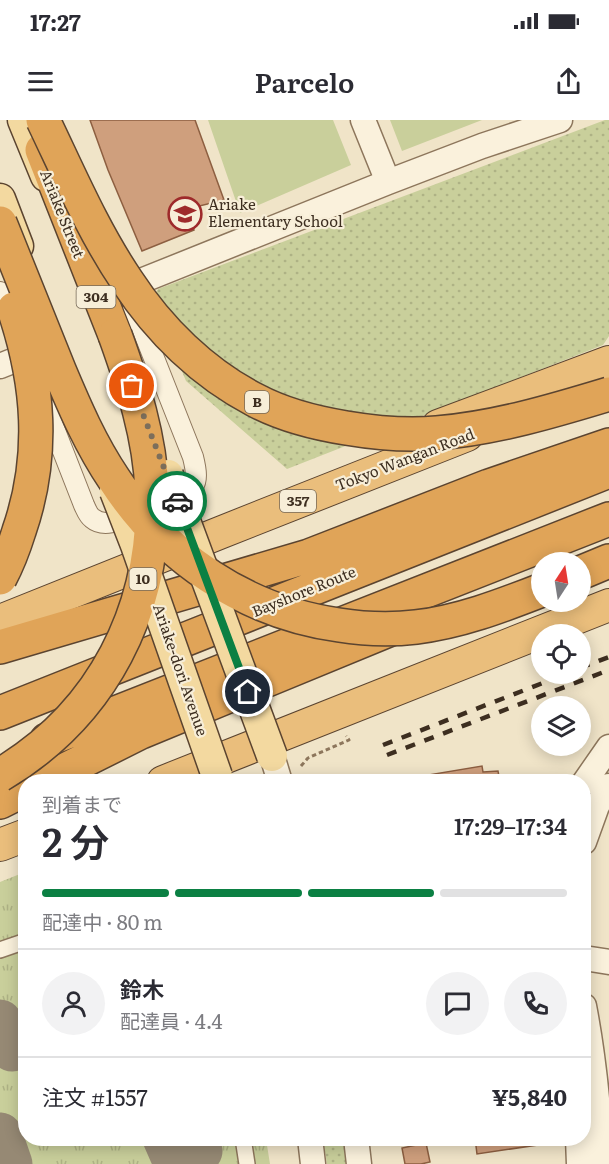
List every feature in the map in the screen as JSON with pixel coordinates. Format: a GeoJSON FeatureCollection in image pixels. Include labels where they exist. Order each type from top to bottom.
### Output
{"type":"FeatureCollection","features":[{"type":"Feature","properties":{"kind":"highway","name":"10"},"geometry":{"type":"LineString","coordinates":[[0,775],[47,742],[74,716],[97,687],[116,657],[129,628],[140,594],[152,518],[152,490],[144,429],[128,370],[30,120]]}},
{"type":"Feature","properties":{"kind":"highway","name":"B"},"geometry":{"type":"LineString","coordinates":[[43,120],[108,251],[127,283],[148,311],[174,341],[203,366],[256,401],[297,417],[333,426],[385,434],[411,435],[460,431],[510,422],[609,394]]}},
{"type":"Feature","properties":{"kind":"highway"},"geometry":{"type":"LineString","coordinates":[[0,223],[68,392],[98,454],[125,495],[153,529],[199,570],[223,586],[272,609],[328,624],[358,628],[415,627],[442,623],[498,607],[531,594]]}},
{"type":"Feature","properties":{"kind":"highway"},"geometry":{"type":"LineString","coordinates":[[0,267],[28,355],[36,407],[36,435],[33,472],[23,519],[0,578]]}},
{"type":"Feature","properties":{"kind":"highway"},"geometry":{"type":"LineString","coordinates":[[0,601],[185,523],[609,362]]}},
{"type":"Feature","properties":{"kind":"highway","name":"Tokyo Wangan Road"},"geometry":{"type":"LineString","coordinates":[[0,621],[609,379]]}},
{"type":"Feature","properties":{"kind":"highway"},"geometry":{"type":"LineString","coordinates":[[0,647],[309,556],[489,486],[609,445]]}},
{"type":"Feature","properties":{"kind":"highway","name":"Bayshore Route"},"geometry":{"type":"LineString","coordinates":[[0,713],[609,471]]}},
{"type":"Feature","properties":{"kind":"highway"},"geometry":{"type":"LineString","coordinates":[[0,758],[609,519]]}},
{"type":"Feature","properties":{"kind":"highway"},"geometry":{"type":"LineString","coordinates":[[579,552],[609,540]]}},
{"type":"Feature","properties":{"kind":"highway"},"geometry":{"type":"LineString","coordinates":[[591,568],[609,561]]}},
{"type":"Feature","properties":{"kind":"highway"},"geometry":{"type":"LineString","coordinates":[[57,774],[141,732],[531,572]]}},
{"type":"Feature","properties":{"kind":"highway"},"geometry":{"type":"LineString","coordinates":[[183,774],[609,605]]}},
{"type":"Feature","properties":{"kind":"highway"},"geometry":{"type":"LineString","coordinates":[[591,632],[609,625]]}},
{"type":"Feature","properties":{"kind":"highway"},"geometry":{"type":"LineString","coordinates":[[241,774],[286,762],[527,657]]}},
{"type":"Feature","properties":{"kind":"highway"},"geometry":{"type":"LineString","coordinates":[[0,802],[18,793]]}},
{"type":"Feature","properties":{"kind":"highway"},"geometry":{"type":"LineString","coordinates":[[0,845],[18,838]]}},
{"type":"Feature","properties":{"kind":"highway"},"geometry":{"type":"LineString","coordinates":[[0,864],[18,857]]}},
{"type":"Feature","properties":{"kind":"main road","name":"Ariake Street"},"geometry":{"type":"LineString","coordinates":[[23,120],[168,475],[185,523]]}},
{"type":"Feature","properties":{"kind":"main road","name":"Ariake-dori Avenue"},"geometry":{"type":"LineString","coordinates":[[0,200],[116,491],[216,774]]}},
{"type":"Feature","properties":{"kind":"main road","name":"304"},"geometry":{"type":"LineString","coordinates":[[185,523],[286,762]]}},
{"type":"Feature","properties":{"kind":"street"},"geometry":{"type":"LineString","coordinates":[[0,292],[84,505],[91,517],[100,522],[117,521],[187,492],[194,486],[196,478],[193,457],[126,287],[85,184],[49,120]]}},
{"type":"Feature","properties":{"kind":"street"},"geometry":{"type":"LineString","coordinates":[[363,120],[388,182]]}},
{"type":"Feature","properties":{"kind":"street"},"geometry":{"type":"LineString","coordinates":[[126,287],[388,182],[482,146],[560,120]]}},
{"type":"Feature","properties":{"kind":"street"},"geometry":{"type":"LineString","coordinates":[[0,366],[25,356]]}},
{"type":"Feature","properties":{"kind":"street"},"geometry":{"type":"LineString","coordinates":[[590,774],[609,747]]}},
{"type":"Feature","properties":{"kind":"street"},"geometry":{"type":"LineString","coordinates":[[591,823],[597,806],[609,786]]}},
{"type":"Feature","properties":{"kind":"street"},"geometry":{"type":"LineString","coordinates":[[0,950],[18,944]]}},
{"type":"Feature","properties":{"kind":"street"},"geometry":{"type":"LineString","coordinates":[[591,959],[609,962]]}},
{"type":"Feature","properties":{"kind":"street"},"geometry":{"type":"LineString","coordinates":[[591,1048],[602,1164]]}},
{"type":"Feature","properties":{"kind":"street"},"geometry":{"type":"LineString","coordinates":[[244,1146],[247,1164]]}},
{"type":"Feature","properties":{"kind":"street"},"geometry":{"type":"LineString","coordinates":[[311,1146],[313,1164]]}},
{"type":"Feature","properties":{"kind":"street"},"geometry":{"type":"LineString","coordinates":[[357,1146],[359,1164]]}},
{"type":"Feature","properties":{"kind":"street"},"geometry":{"type":"LineString","coordinates":[[578,1146],[579,1164]]}},
{"type":"Feature","properties":{"kind":"path"},"geometry":{"type":"LineString","coordinates":[[286,762],[308,758],[349,740],[346,736]]}},
{"type":"Feature","properties":{"kind":"green space"},"geometry":{"type":"Polygon","coordinates":[[[208,120],[333,120],[351,165],[240,213],[208,120]]]}},
{"type":"Feature","properties":{"kind":"green space"},"geometry":{"type":"Polygon","coordinates":[[[390,120],[482,120],[402,151],[390,120]]]}},
{"type":"Feature","properties":{"kind":"green space"},"geometry":{"type":"Polygon","coordinates":[[[609,120],[609,336],[603,345],[287,469],[186,381],[152,299],[158,289],[609,120]]]}},
{"type":"Feature","properties":{"kind":"green space"},"geometry":{"type":"Polygon","coordinates":[[[18,875],[18,1146],[267,1146],[270,1164],[0,1164],[0,882],[18,875]]]}},
{"type":"Feature","properties":{"kind":"green space"},"geometry":{"type":"Polygon","coordinates":[[[324,1146],[344,1146],[346,1164],[327,1164],[324,1146]]]}},
{"type":"Feature","properties":{"kind":"building"},"geometry":{"type":"Polygon","coordinates":[[[90,120],[195,120],[224,200],[195,207],[197,215],[190,217],[194,230],[142,251],[90,120]]]}},
{"type":"Feature","properties":{"kind":"building"},"geometry":{"type":"Polygon","coordinates":[[[482,766],[483,772],[498,771],[499,774],[434,774],[482,766]]]}},
{"type":"Feature","properties":{"kind":"building"},"geometry":{"type":"Polygon","coordinates":[[[427,1146],[430,1162],[405,1164],[402,1148],[427,1146]]]}},
{"type":"Feature","properties":{"kind":"building"},"geometry":{"type":"Polygon","coordinates":[[[476,1146],[531,1146],[477,1154],[476,1146]]]}},
{"type":"Feature","properties":{"kind":"taxiway"},"geometry":{"type":"LineString","coordinates":[[0,1022],[12,1049]]}},
{"type":"Feature","properties":{"kind":"taxiway"},"geometry":{"type":"LineString","coordinates":[[0,1135],[10,1164]]}},
{"type":"Feature","properties":{"kind":"taxiway"},"geometry":{"type":"LineString","coordinates":[[168,1146],[172,1154],[200,1151]]}},
{"type":"Feature","properties":{"kind":"railway"},"geometry":{"type":"LineString","coordinates":[[591,664],[609,657]]}},
{"type":"Feature","properties":{"kind":"railway"},"geometry":{"type":"LineString","coordinates":[[387,755],[609,670]]}},
{"type":"Feature","properties":{"kind":"railway"},"geometry":{"type":"LineString","coordinates":[[383,745],[540,684]]}},
{"type":"Feature","properties":{"kind":"way so far"},"geometry":{"type":"LineString","coordinates":[[132,386],[177,501]]}},
{"type":"Feature","properties":{"kind":"place","name":"Ariake Elementary School"},"geometry":{"type":"Point","coordinates":[185,214]}},
{"type":"Feature","properties":{"kind":"route"},"geometry":{"type":"LineString","coordinates":[[177,501],[248,692]]}}]}
